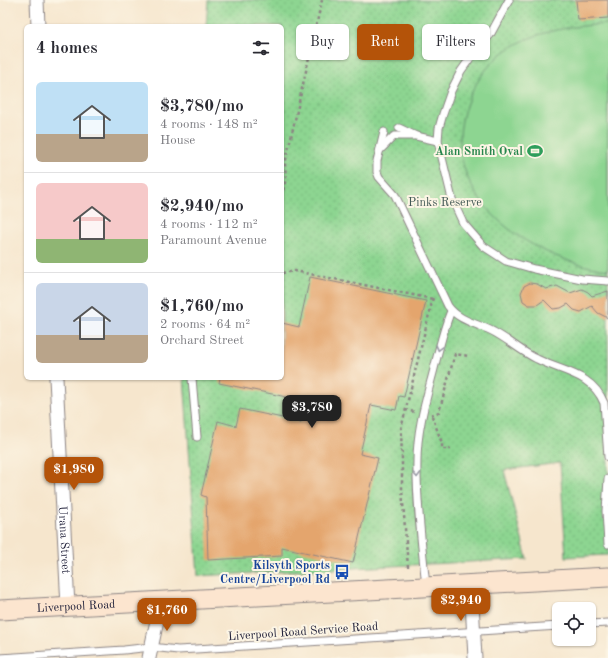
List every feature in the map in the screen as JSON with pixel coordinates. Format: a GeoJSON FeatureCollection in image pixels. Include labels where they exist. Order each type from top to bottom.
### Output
{"type":"FeatureCollection","features":[{"type":"Feature","properties":{"kind":"main road","name":"Liverpool Road"},"geometry":{"type":"LineString","coordinates":[[0,610],[608,577]]}},
{"type":"Feature","properties":{"kind":"street"},"geometry":{"type":"LineString","coordinates":[[37,0],[38,24]]}},
{"type":"Feature","properties":{"kind":"street","name":"Urana Street"},"geometry":{"type":"LineString","coordinates":[[56,380],[68,606]]}},
{"type":"Feature","properties":{"kind":"street"},"geometry":{"type":"LineString","coordinates":[[471,584],[475,658]]}},
{"type":"Feature","properties":{"kind":"street"},"geometry":{"type":"LineString","coordinates":[[150,653],[161,602]]}},
{"type":"Feature","properties":{"kind":"lane"},"geometry":{"type":"LineString","coordinates":[[509,0],[490,35],[476,50],[461,71],[450,91],[443,114],[439,128],[438,141],[452,199],[463,224],[483,246],[506,261],[534,269],[582,279],[608,281]]}},
{"type":"Feature","properties":{"kind":"lane"},"geometry":{"type":"LineString","coordinates":[[399,128],[416,136],[438,141]]}},
{"type":"Feature","properties":{"kind":"lane"},"geometry":{"type":"LineString","coordinates":[[384,132],[377,161],[377,172],[379,177],[395,195],[451,311],[456,316],[499,334],[536,359],[584,378],[591,384],[601,396],[606,411],[608,457]]}},
{"type":"Feature","properties":{"kind":"lane"},"geometry":{"type":"LineString","coordinates":[[380,150],[394,137],[416,136]]}},
{"type":"Feature","properties":{"kind":"lane"},"geometry":{"type":"LineString","coordinates":[[426,586],[417,478],[417,443],[422,414],[445,325],[451,311]]}},
{"type":"Feature","properties":{"kind":"lane"},"geometry":{"type":"LineString","coordinates":[[192,380],[197,437]]}},
{"type":"Feature","properties":{"kind":"lane"},"geometry":{"type":"LineString","coordinates":[[608,479],[606,511],[608,544]]}},
{"type":"Feature","properties":{"kind":"lane"},"geometry":{"type":"LineString","coordinates":[[596,624],[608,623]]}},
{"type":"Feature","properties":{"kind":"lane","name":"Liverpool Road Service Road"},"geometry":{"type":"LineString","coordinates":[[0,658],[124,650],[150,653],[552,626]]}},
{"type":"Feature","properties":{"kind":"path"},"geometry":{"type":"LineString","coordinates":[[284,187],[286,178],[285,164],[322,0]]}},
{"type":"Feature","properties":{"kind":"path"},"geometry":{"type":"LineString","coordinates":[[284,273],[295,271],[433,299]]}},
{"type":"Feature","properties":{"kind":"path"},"geometry":{"type":"LineString","coordinates":[[405,410],[432,416],[439,412],[455,354],[469,356]]}},
{"type":"Feature","properties":{"kind":"path"},"geometry":{"type":"LineString","coordinates":[[432,416],[442,443],[442,449],[451,449]]}},
{"type":"Feature","properties":{"kind":"green space","name":"Pinks Reserve"},"geometry":{"type":"Polygon","coordinates":[[[208,0],[608,0],[608,555],[566,557],[560,463],[504,470],[527,559],[198,576],[184,380],[284,380],[284,24],[206,24],[208,0]]]}},
{"type":"Feature","properties":{"kind":"green space","name":"Alan Smith Oval"},"geometry":{"type":"Polygon","coordinates":[[[608,24],[608,270],[578,264],[548,252],[520,237],[495,217],[476,193],[464,166],[460,136],[467,103],[471,94],[481,77],[493,61],[500,55],[517,44],[539,35],[573,27],[608,24]]]}},
{"type":"Feature","properties":{"kind":"building"},"geometry":{"type":"Polygon","coordinates":[[[576,0],[608,0],[608,18],[578,20],[576,0]]]}},
{"type":"Feature","properties":{"kind":"building"},"geometry":{"type":"Polygon","coordinates":[[[310,277],[426,301],[404,397],[399,396],[396,410],[371,405],[360,454],[378,458],[353,563],[282,547],[282,556],[208,560],[206,497],[201,495],[218,421],[236,426],[240,409],[301,422],[306,401],[219,383],[220,380],[284,380],[284,323],[299,327],[310,277]]]}},
{"type":"Feature","properties":{"kind":"building"},"geometry":{"type":"Polygon","coordinates":[[[530,283],[537,284],[546,289],[557,286],[570,293],[582,289],[592,296],[608,291],[608,318],[598,313],[592,306],[581,312],[574,310],[568,304],[561,308],[553,309],[544,300],[537,305],[529,305],[523,301],[521,293],[524,286],[530,283]]]}},
{"type":"Feature","properties":{"kind":"place","name":"Alan Smith Oval"},"geometry":{"type":"Point","coordinates":[535,151]}},
{"type":"Feature","properties":{"kind":"place","name":"Kilsyth Sports Centre/Liverpool Rd"},"geometry":{"type":"Point","coordinates":[342,572]}}]}
